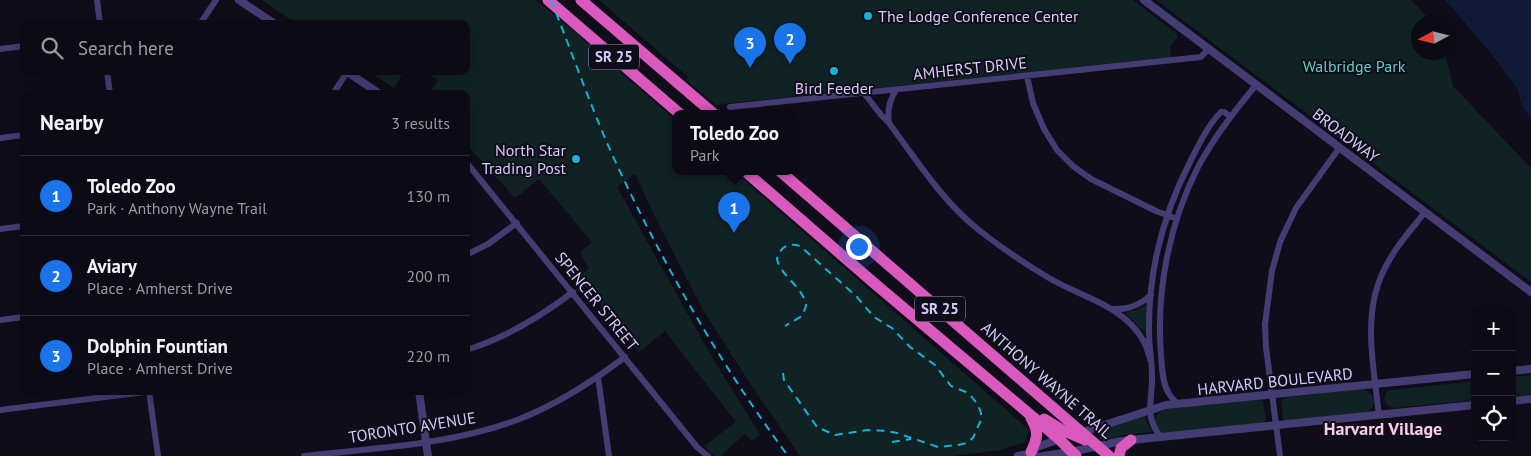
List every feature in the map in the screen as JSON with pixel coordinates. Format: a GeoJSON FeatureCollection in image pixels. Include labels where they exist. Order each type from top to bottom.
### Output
{"type":"FeatureCollection","features":[{"type":"Feature","properties":{"kind":"highway","name":"SR 25"},"geometry":{"type":"LineString","coordinates":[[548,0],[675,110]]}},
{"type":"Feature","properties":{"kind":"highway","name":"SR 25"},"geometry":{"type":"LineString","coordinates":[[581,0],[709,110]]}},
{"type":"Feature","properties":{"kind":"highway","name":"SR 25"},"geometry":{"type":"LineString","coordinates":[[750,175],[1059,439],[1074,454]]}},
{"type":"Feature","properties":{"kind":"highway","name":"ANTHONY WAYNE TRAIL"},"geometry":{"type":"LineString","coordinates":[[784,175],[1077,434],[1098,446],[1109,456]]}},
{"type":"Feature","properties":{"kind":"highway"},"geometry":{"type":"LineString","coordinates":[[983,375],[1010,389],[1042,418],[1062,430],[1077,434]]}},
{"type":"Feature","properties":{"kind":"highway"},"geometry":{"type":"LineString","coordinates":[[1029,414],[1037,432],[1032,454]]}},
{"type":"Feature","properties":{"kind":"highway"},"geometry":{"type":"LineString","coordinates":[[1119,456],[1120,448],[1131,440]]}},
{"type":"Feature","properties":{"kind":"street"},"geometry":{"type":"LineString","coordinates":[[97,0],[100,20]]}},
{"type":"Feature","properties":{"kind":"street"},"geometry":{"type":"LineString","coordinates":[[203,20],[216,0]]}},
{"type":"Feature","properties":{"kind":"street"},"geometry":{"type":"LineString","coordinates":[[239,0],[269,20]]}},
{"type":"Feature","properties":{"kind":"street","name":"BROADWAY"},"geometry":{"type":"LineString","coordinates":[[1144,0],[1258,84],[1531,292]]}},
{"type":"Feature","properties":{"kind":"street"},"geometry":{"type":"LineString","coordinates":[[0,49],[20,46]]}},
{"type":"Feature","properties":{"kind":"street","name":"AMHERST DRIVE"},"geometry":{"type":"LineString","coordinates":[[730,107],[1200,57],[1208,48]]}},
{"type":"Feature","properties":{"kind":"street"},"geometry":{"type":"LineString","coordinates":[[108,75],[109,90]]}},
{"type":"Feature","properties":{"kind":"street"},"geometry":{"type":"LineString","coordinates":[[335,90],[344,75]]}},
{"type":"Feature","properties":{"kind":"street"},"geometry":{"type":"LineString","coordinates":[[352,75],[375,90]]}},
{"type":"Feature","properties":{"kind":"street"},"geometry":{"type":"LineString","coordinates":[[1027,76],[1033,103],[1044,129],[1057,150],[1073,166],[1091,179],[1177,219]]}},
{"type":"Feature","properties":{"kind":"street"},"geometry":{"type":"LineString","coordinates":[[1177,404],[1168,391],[1164,380],[1159,333],[1161,296],[1166,263],[1177,219],[1198,167],[1230,116],[1258,84]]}},
{"type":"Feature","properties":{"kind":"street"},"geometry":{"type":"LineString","coordinates":[[890,123],[888,109],[891,97],[896,90]]}},
{"type":"Feature","properties":{"kind":"street"},"geometry":{"type":"LineString","coordinates":[[864,93],[881,115],[890,123],[933,185],[978,229],[1005,250],[1050,279],[1112,309],[1127,320],[1144,341],[1151,363]]}},
{"type":"Feature","properties":{"kind":"street"},"geometry":{"type":"LineString","coordinates":[[1161,437],[1155,430],[1150,410],[1152,388],[1149,325],[1155,263],[1167,215],[1180,180],[1208,130],[1221,112],[1230,116]]}},
{"type":"Feature","properties":{"kind":"street"},"geometry":{"type":"LineString","coordinates":[[0,138],[20,136]]}},
{"type":"Feature","properties":{"kind":"street"},"geometry":{"type":"LineString","coordinates":[[1280,456],[1265,324],[1272,271],[1280,242],[1296,208],[1340,147]]}},
{"type":"Feature","properties":{"kind":"street","name":"SPENCER STREET"},"geometry":{"type":"LineString","coordinates":[[470,167],[697,447],[708,456]]}},
{"type":"Feature","properties":{"kind":"street"},"geometry":{"type":"LineString","coordinates":[[1379,415],[1371,341],[1375,293],[1383,271],[1397,248],[1425,212]]}},
{"type":"Feature","properties":{"kind":"street"},"geometry":{"type":"LineString","coordinates":[[470,253],[488,244],[517,224]]}},
{"type":"Feature","properties":{"kind":"street"},"geometry":{"type":"LineString","coordinates":[[0,229],[20,226]]}},
{"type":"Feature","properties":{"kind":"street"},"geometry":{"type":"LineString","coordinates":[[470,349],[514,331],[544,313],[573,292]]}},
{"type":"Feature","properties":{"kind":"street"},"geometry":{"type":"LineString","coordinates":[[1112,309],[1120,310],[1135,306],[1151,295],[1161,296]]}},
{"type":"Feature","properties":{"kind":"street"},"geometry":{"type":"LineString","coordinates":[[0,320],[20,318]]}},
{"type":"Feature","properties":{"kind":"street","name":"TORONTO AVENUE"},"geometry":{"type":"LineString","coordinates":[[304,456],[426,442],[465,435],[517,420],[552,404],[598,377],[625,357]]}},
{"type":"Feature","properties":{"kind":"street"},"geometry":{"type":"LineString","coordinates":[[1151,363],[1162,365]]}},
{"type":"Feature","properties":{"kind":"street"},"geometry":{"type":"LineString","coordinates":[[1516,371],[1531,369]]}},
{"type":"Feature","properties":{"kind":"street","name":"HARVARD BOULEVARD"},"geometry":{"type":"LineString","coordinates":[[1018,456],[1032,454],[1037,447],[1059,439],[1166,405],[1272,396],[1471,374]]}},
{"type":"Feature","properties":{"kind":"street"},"geometry":{"type":"LineString","coordinates":[[598,377],[608,456]]}},
{"type":"Feature","properties":{"kind":"street"},"geometry":{"type":"LineString","coordinates":[[0,410],[118,395]]}},
{"type":"Feature","properties":{"kind":"street"},"geometry":{"type":"LineString","coordinates":[[150,395],[158,456]]}},
{"type":"Feature","properties":{"kind":"street"},"geometry":{"type":"LineString","coordinates":[[420,395],[428,456]]}},
{"type":"Feature","properties":{"kind":"street"},"geometry":{"type":"LineString","coordinates":[[1516,401],[1531,399]]}},
{"type":"Feature","properties":{"kind":"street"},"geometry":{"type":"LineString","coordinates":[[1043,456],[1074,454],[1098,446],[1131,440],[1471,405]]}},
{"type":"Feature","properties":{"kind":"green space"},"geometry":{"type":"Polygon","coordinates":[[[262,0],[535,0],[573,30],[672,117],[672,175],[738,175],[1029,430],[1025,442],[1000,450],[952,456],[800,456],[753,388],[703,310],[635,174],[617,187],[706,347],[760,435],[752,441],[745,434],[720,456],[714,456],[704,446],[736,422],[665,331],[639,352],[579,278],[589,268],[580,253],[592,242],[539,179],[515,198],[470,148],[470,90],[432,90],[438,80],[430,75],[470,75],[470,20],[291,20],[262,0]]]}},
{"type":"Feature","properties":{"kind":"green space"},"geometry":{"type":"Polygon","coordinates":[[[599,0],[1133,0],[1177,34],[1178,37],[1171,46],[1171,57],[716,105],[686,80],[688,77],[599,0]]]}},
{"type":"Feature","properties":{"kind":"green space","name":"Walbridge Park"},"geometry":{"type":"Polygon","coordinates":[[[1156,0],[1411,0],[1425,15],[1411,15],[1411,60],[1447,60],[1453,86],[1531,170],[1531,282],[1156,0]]]}},
{"type":"Feature","properties":{"kind":"green space"},"geometry":{"type":"Polygon","coordinates":[[[374,75],[402,75],[394,88],[374,75]]]}},
{"type":"Feature","properties":{"kind":"green space"},"geometry":{"type":"Polygon","coordinates":[[[1145,305],[1147,308],[1145,333],[1126,314],[1145,305]]]}},
{"type":"Feature","properties":{"kind":"green space"},"geometry":{"type":"Polygon","coordinates":[[[1531,375],[1531,394],[1516,396],[1516,377],[1531,375]]]}},
{"type":"Feature","properties":{"kind":"green space"},"geometry":{"type":"Polygon","coordinates":[[[1471,381],[1471,400],[1393,408],[1386,404],[1384,399],[1387,391],[1471,381]]]}},
{"type":"Feature","properties":{"kind":"green space"},"geometry":{"type":"Polygon","coordinates":[[[1363,389],[1371,394],[1374,401],[1372,408],[1365,414],[1290,422],[1283,419],[1281,401],[1284,398],[1363,389]]]}},
{"type":"Feature","properties":{"kind":"green space"},"geometry":{"type":"Polygon","coordinates":[[[1263,401],[1266,420],[1263,423],[1165,434],[1158,428],[1155,421],[1157,414],[1166,409],[1263,401]]]}},
{"type":"Feature","properties":{"kind":"green space"},"geometry":{"type":"Polygon","coordinates":[[[1145,415],[1152,432],[1123,435],[1105,440],[1097,432],[1145,415]]]}},
{"type":"Feature","properties":{"kind":"water"},"geometry":{"type":"Polygon","coordinates":[[[1445,0],[1531,0],[1531,119],[1521,104],[1518,90],[1490,52],[1445,0]]]}},
{"type":"Feature","properties":{"kind":"railway"},"geometry":{"type":"LineString","coordinates":[[551,0],[611,152],[649,231],[714,346],[788,456]]}},
{"type":"Feature","properties":{"kind":"railway"},"geometry":{"type":"LineString","coordinates":[[783,373],[784,380],[817,427],[835,435],[868,430],[887,431],[938,447],[958,445],[967,443],[973,438],[981,420],[978,405],[971,396],[951,386],[935,365],[910,347],[892,328],[874,317],[856,296],[800,246],[796,245],[786,246],[780,251],[777,259],[783,271],[801,293],[806,306],[802,316],[785,326]]}},
{"type":"Feature","properties":{"kind":"railway"},"geometry":{"type":"LineString","coordinates":[[892,442],[911,439]]}},
{"type":"Feature","properties":{"kind":"place","name":"The Lodge Conference Center"},"geometry":{"type":"Point","coordinates":[868,16]}},
{"type":"Feature","properties":{"kind":"place","name":"Aviary"},"geometry":{"type":"Point","coordinates":[790,64]}},
{"type":"Feature","properties":{"kind":"place","name":"Dolphin Fountian"},"geometry":{"type":"Point","coordinates":[750,68]}},
{"type":"Feature","properties":{"kind":"place","name":"Bird Feeder"},"geometry":{"type":"Point","coordinates":[834,71]}},
{"type":"Feature","properties":{"kind":"place","name":"North Star Trading Post"},"geometry":{"type":"Point","coordinates":[576,159]}},
{"type":"Feature","properties":{"kind":"place","name":"Toledo Zoo"},"geometry":{"type":"Point","coordinates":[734,233]}},
{"type":"Feature","properties":{"kind":"district","name":"Harvard Village"},"geometry":{"type":"Point","coordinates":[1383,429]}}]}
